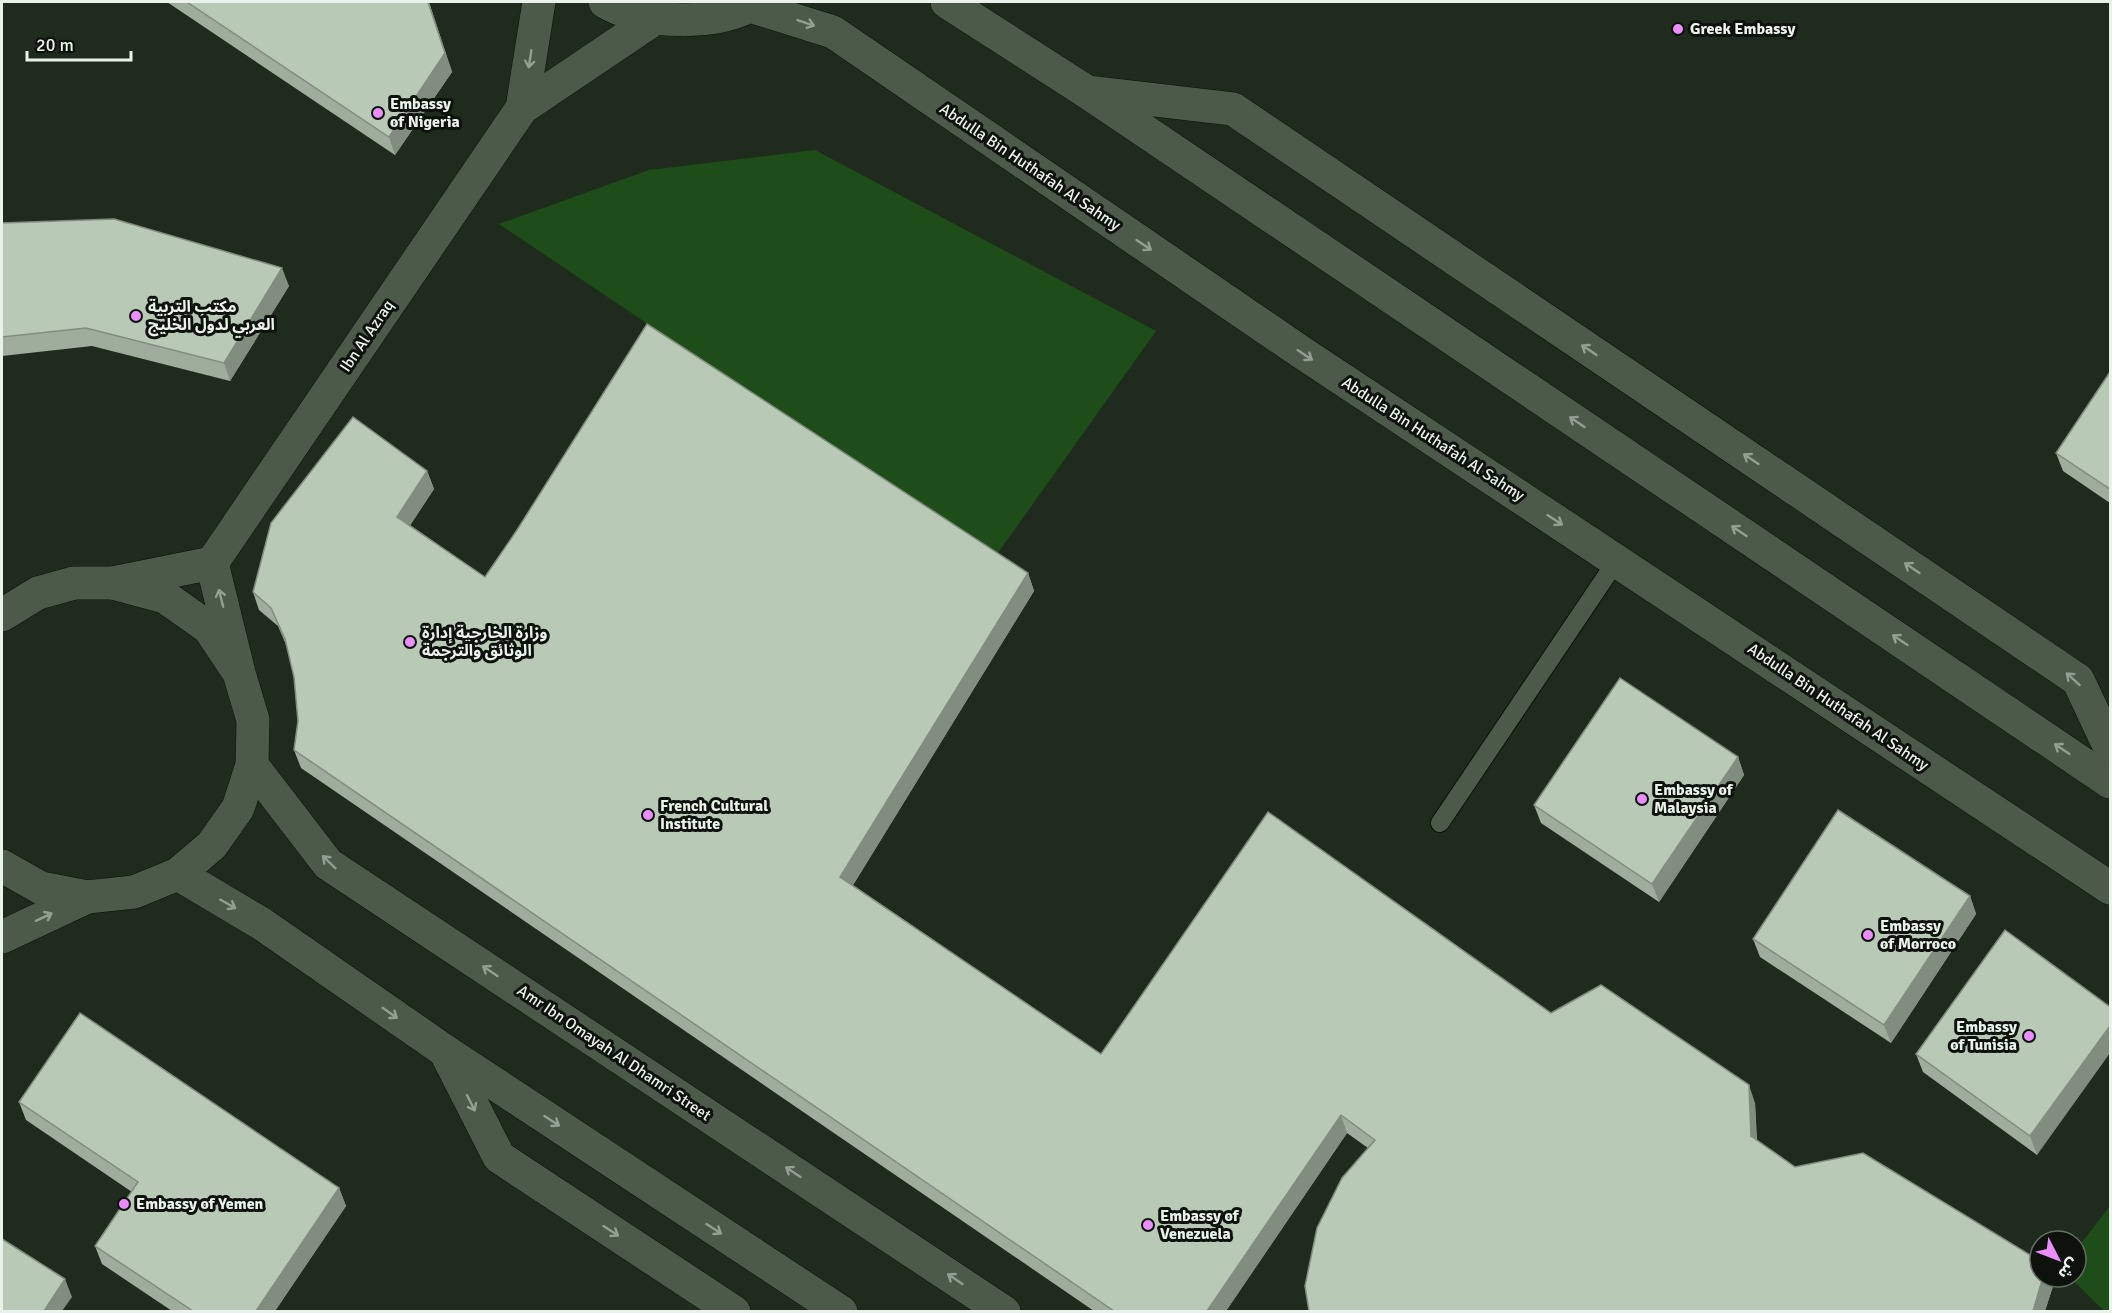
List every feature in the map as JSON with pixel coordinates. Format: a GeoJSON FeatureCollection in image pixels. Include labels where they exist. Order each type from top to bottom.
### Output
{"type":"FeatureCollection","features":[{"type":"Feature","properties":{"kind":"street"},"geometry":{"type":"LineString","coordinates":[[522,108],[539,2]]}},
{"type":"Feature","properties":{"kind":"street"},"geometry":{"type":"LineString","coordinates":[[605,2],[654,19],[692,20],[729,13],[753,4]]}},
{"type":"Feature","properties":{"kind":"street"},"geometry":{"type":"LineString","coordinates":[[947,2],[1087,92],[2110,782]]}},
{"type":"Feature","properties":{"kind":"street","name":"Abdulla Bin Huthafah Al Sahmy"},"geometry":{"type":"LineString","coordinates":[[753,4],[834,32],[1301,352],[2110,888]]}},
{"type":"Feature","properties":{"kind":"street"},"geometry":{"type":"LineString","coordinates":[[522,108],[654,19]]}},
{"type":"Feature","properties":{"kind":"street"},"geometry":{"type":"LineString","coordinates":[[1087,92],[1233,109],[2078,680],[2110,748]]}},
{"type":"Feature","properties":{"kind":"street","name":"Ibn Al Azraq"},"geometry":{"type":"LineString","coordinates":[[212,563],[522,108]]}},
{"type":"Feature","properties":{"kind":"street"},"geometry":{"type":"LineString","coordinates":[[2,598],[38,593],[74,583],[113,583],[212,563],[253,720],[252,765],[238,808],[212,845],[178,874],[134,892],[87,897],[41,888],[2,866]]}},
{"type":"Feature","properties":{"kind":"street"},"geometry":{"type":"LineString","coordinates":[[113,583],[165,597],[208,628],[239,673]]}},
{"type":"Feature","properties":{"kind":"street"},"geometry":{"type":"LineString","coordinates":[[2,615],[38,593]]}},
{"type":"Feature","properties":{"kind":"street","name":"Amr Ibn Omayah Al Dhamri Street"},"geometry":{"type":"LineString","coordinates":[[252,765],[328,864],[1004,1311]]}},
{"type":"Feature","properties":{"kind":"street"},"geometry":{"type":"LineString","coordinates":[[178,874],[262,924],[445,1051],[841,1311]]}},
{"type":"Feature","properties":{"kind":"street"},"geometry":{"type":"LineString","coordinates":[[2,937],[87,897]]}},
{"type":"Feature","properties":{"kind":"street"},"geometry":{"type":"LineString","coordinates":[[445,1051],[499,1157],[734,1311]]}},
{"type":"Feature","properties":{"kind":"lane"},"geometry":{"type":"LineString","coordinates":[[1440,823],[1617,560]]}},
{"type":"Feature","properties":{"kind":"green space"},"geometry":{"type":"Polygon","coordinates":[[[815,150],[1156,331],[995,557],[499,224],[649,170],[815,150]]]}},
{"type":"Feature","properties":{"kind":"green space"},"geometry":{"type":"Polygon","coordinates":[[[2110,1206],[2110,1311],[2104,1311],[2082,1289],[2088,1289],[2088,1234],[2110,1206]]]}},
{"type":"Feature","properties":{"kind":"building","name":"Embassy of Nigeria"},"geometry":{"type":"Polygon","coordinates":[[[187,2],[428,2],[445,53],[389,137],[187,2]]]}},
{"type":"Feature","properties":{"kind":"building","name":"مكتب التربية العربي لدول الخليج"},"geometry":{"type":"Polygon","coordinates":[[[114,219],[282,268],[224,363],[86,328],[2,337],[2,223],[114,219]]]}},
{"type":"Feature","properties":{"kind":"building"},"geometry":{"type":"Polygon","coordinates":[[[647,324],[1028,573],[840,877],[1101,1054],[1268,812],[1551,1013],[1601,985],[1749,1085],[1751,1136],[1795,1167],[1863,1153],[2028,1254],[2028,1289],[2039,1289],[2033,1311],[1309,1311],[1305,1286],[1317,1228],[1342,1178],[1375,1140],[1341,1115],[1207,1311],[1114,1311],[294,750],[298,721],[294,677],[285,639],[271,608],[253,592],[271,523],[353,417],[427,471],[397,517],[485,577],[647,324]]]}},
{"type":"Feature","properties":{"kind":"building"},"geometry":{"type":"Polygon","coordinates":[[[2110,372],[2110,489],[2056,453],[2110,372]]]}},
{"type":"Feature","properties":{"kind":"building","name":"Embassy of Malaysia"},"geometry":{"type":"Polygon","coordinates":[[[1620,678],[1738,757],[1652,884],[1534,805],[1620,678]]]}},
{"type":"Feature","properties":{"kind":"building","name":"Embassy of Morroco"},"geometry":{"type":"Polygon","coordinates":[[[1838,810],[1970,896],[1884,1025],[1753,939],[1838,810]]]}},
{"type":"Feature","properties":{"kind":"building","name":"Embassy of Tunisia"},"geometry":{"type":"Polygon","coordinates":[[[2005,930],[2110,1007],[2110,1026],[2030,1136],[1916,1054],[2005,930]]]}},
{"type":"Feature","properties":{"kind":"building"},"geometry":{"type":"Polygon","coordinates":[[[80,1013],[339,1188],[256,1311],[193,1311],[95,1246],[138,1182],[19,1102],[80,1013]]]}},
{"type":"Feature","properties":{"kind":"building"},"geometry":{"type":"Polygon","coordinates":[[[2,1239],[65,1279],[44,1311],[2,1311],[2,1239]]]}},
{"type":"Feature","properties":{"kind":"place","name":"Greek Embassy"},"geometry":{"type":"Point","coordinates":[1678,29]}},
{"type":"Feature","properties":{"kind":"place","name":"Embassy of Nigeria"},"geometry":{"type":"Point","coordinates":[378,113]}},
{"type":"Feature","properties":{"kind":"place","name":"مكتب التربية العربي لدول الخليج"},"geometry":{"type":"Point","coordinates":[136,316]}},
{"type":"Feature","properties":{"kind":"place","name":"وزارة الخارجية إدارة الوثائق والترجمة"},"geometry":{"type":"Point","coordinates":[410,642]}},
{"type":"Feature","properties":{"kind":"place","name":"Embassy of Malaysia"},"geometry":{"type":"Point","coordinates":[1642,799]}},
{"type":"Feature","properties":{"kind":"place","name":"French Cultural Institute"},"geometry":{"type":"Point","coordinates":[648,815]}},
{"type":"Feature","properties":{"kind":"place","name":"Embassy of Morroco"},"geometry":{"type":"Point","coordinates":[1868,935]}},
{"type":"Feature","properties":{"kind":"place","name":"Embassy of Tunisia"},"geometry":{"type":"Point","coordinates":[2029,1036]}},
{"type":"Feature","properties":{"kind":"place","name":"Embassy of Yemen"},"geometry":{"type":"Point","coordinates":[124,1204]}},
{"type":"Feature","properties":{"kind":"place","name":"Embassy of Venezuela"},"geometry":{"type":"Point","coordinates":[1148,1225]}}]}
